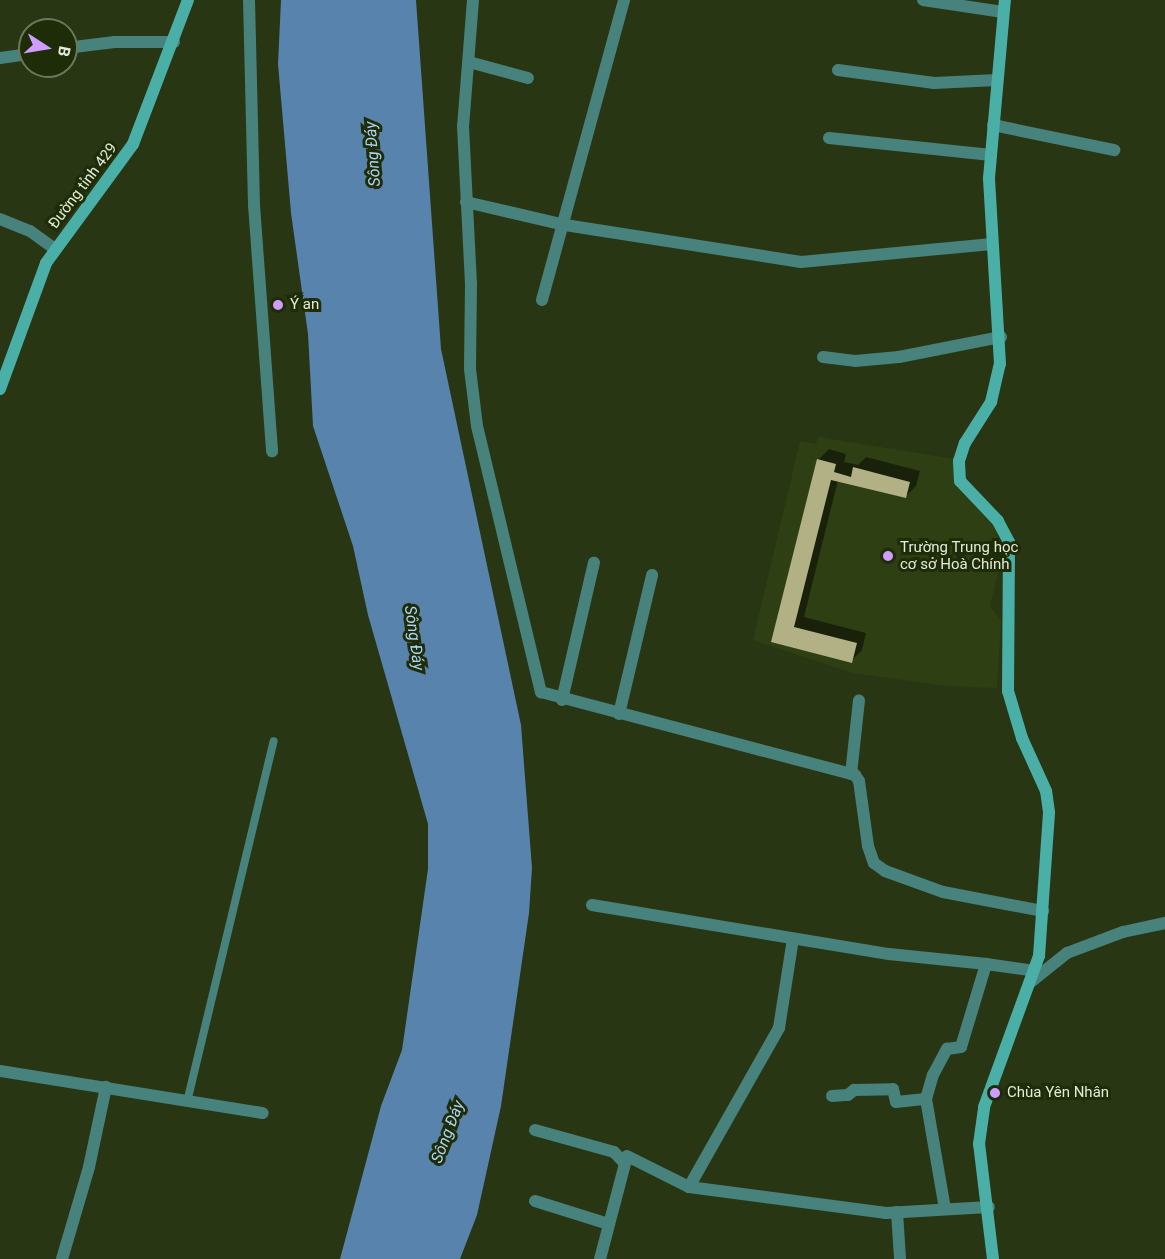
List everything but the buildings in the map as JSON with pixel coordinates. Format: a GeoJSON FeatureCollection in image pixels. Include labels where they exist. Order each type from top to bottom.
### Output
{"type":"FeatureCollection","features":[{"type":"Feature","properties":{"kind":"street","name":"Đường tỉnh 429"},"geometry":{"type":"LineString","coordinates":[[0,389],[29,302],[55,249],[134,144],[188,0]]}},
{"type":"Feature","properties":{"kind":"street"},"geometry":{"type":"LineString","coordinates":[[249,0],[254,205],[272,451]]}},
{"type":"Feature","properties":{"kind":"street"},"geometry":{"type":"LineString","coordinates":[[474,0],[463,126],[471,284],[470,369],[477,426],[540,688],[544,695],[851,774],[859,781],[868,846],[877,865],[943,892],[1043,911]]}},
{"type":"Feature","properties":{"kind":"street"},"geometry":{"type":"LineString","coordinates":[[542,300],[565,225],[594,99],[624,0]]}},
{"type":"Feature","properties":{"kind":"street"},"geometry":{"type":"LineString","coordinates":[[923,0],[1004,6],[991,155],[992,244],[1001,337],[1000,363],[992,402],[965,443],[958,461],[960,481],[998,521],[1009,542],[1008,691],[1022,738],[1046,791],[1048,812],[1043,911],[1035,971],[1028,983],[984,1107],[979,1144],[989,1207],[993,1259]]}},
{"type":"Feature","properties":{"kind":"street"},"geometry":{"type":"LineString","coordinates":[[78,47],[115,42],[174,42]]}},
{"type":"Feature","properties":{"kind":"street"},"geometry":{"type":"LineString","coordinates":[[0,58],[18,56]]}},
{"type":"Feature","properties":{"kind":"street"},"geometry":{"type":"LineString","coordinates":[[469,62],[528,78]]}},
{"type":"Feature","properties":{"kind":"street"},"geometry":{"type":"LineString","coordinates":[[838,70],[934,83],[997,80]]}},
{"type":"Feature","properties":{"kind":"street"},"geometry":{"type":"LineString","coordinates":[[993,125],[1114,150]]}},
{"type":"Feature","properties":{"kind":"street"},"geometry":{"type":"LineString","coordinates":[[829,138],[991,155]]}},
{"type":"Feature","properties":{"kind":"street"},"geometry":{"type":"LineString","coordinates":[[466,202],[565,225],[704,249],[809,262],[992,244]]}},
{"type":"Feature","properties":{"kind":"street"},"geometry":{"type":"LineString","coordinates":[[0,219],[30,231],[55,249]]}},
{"type":"Feature","properties":{"kind":"street"},"geometry":{"type":"LineString","coordinates":[[823,357],[855,361],[899,357],[1001,337]]}},
{"type":"Feature","properties":{"kind":"street"},"geometry":{"type":"LineString","coordinates":[[561,700],[594,563]]}},
{"type":"Feature","properties":{"kind":"street"},"geometry":{"type":"LineString","coordinates":[[619,714],[652,574]]}},
{"type":"Feature","properties":{"kind":"street"},"geometry":{"type":"LineString","coordinates":[[851,774],[858,700]]}},
{"type":"Feature","properties":{"kind":"street"},"geometry":{"type":"LineString","coordinates":[[592,905],[793,939],[1035,971]]}},
{"type":"Feature","properties":{"kind":"street"},"geometry":{"type":"LineString","coordinates":[[1028,983],[1067,953],[1123,932],[1165,923]]}},
{"type":"Feature","properties":{"kind":"street"},"geometry":{"type":"LineString","coordinates":[[690,1187],[780,1028],[793,939]]}},
{"type":"Feature","properties":{"kind":"street"},"geometry":{"type":"LineString","coordinates":[[945,1209],[926,1099],[947,1049],[961,1047],[986,964]]}},
{"type":"Feature","properties":{"kind":"street"},"geometry":{"type":"LineString","coordinates":[[0,1071],[263,1113]]}},
{"type":"Feature","properties":{"kind":"street"},"geometry":{"type":"LineString","coordinates":[[62,1259],[89,1167],[106,1088]]}},
{"type":"Feature","properties":{"kind":"street"},"geometry":{"type":"LineString","coordinates":[[832,1096],[848,1095],[854,1090],[893,1089],[896,1102],[926,1099]]}},
{"type":"Feature","properties":{"kind":"street"},"geometry":{"type":"LineString","coordinates":[[535,1130],[614,1152],[625,1164]]}},
{"type":"Feature","properties":{"kind":"street"},"geometry":{"type":"LineString","coordinates":[[600,1259],[627,1156],[690,1187],[897,1212],[989,1207]]}},
{"type":"Feature","properties":{"kind":"street"},"geometry":{"type":"LineString","coordinates":[[535,1201],[609,1224]]}},
{"type":"Feature","properties":{"kind":"street"},"geometry":{"type":"LineString","coordinates":[[897,1212],[900,1259]]}},
{"type":"Feature","properties":{"kind":"lane"},"geometry":{"type":"LineString","coordinates":[[187,1102],[274,741]]}},
{"type":"Feature","properties":{"kind":"shaded area","name":"Trường Trung học cơ sở Hoà Chính"},"geometry":{"type":"Polygon","coordinates":[[[818,437],[955,459],[960,489],[993,525],[1001,543],[1004,569],[998,573],[990,606],[1001,621],[997,688],[947,686],[852,673],[753,640],[800,441],[816,444],[818,437]]]}},
{"type":"Feature","properties":{"kind":"water","name":"Sông Đáy"},"geometry":{"type":"Polygon","coordinates":[[[281,0],[416,0],[441,349],[521,725],[532,868],[529,913],[501,1106],[477,1215],[460,1259],[340,1259],[381,1106],[402,1050],[428,869],[428,824],[368,615],[353,546],[313,426],[308,334],[291,213],[278,64],[281,0]]]}},
{"type":"Feature","properties":{"kind":"place","name":"Ý an"},"geometry":{"type":"Point","coordinates":[278,305]}},
{"type":"Feature","properties":{"kind":"place","name":"Trường Trung học cơ sở Hoà Chính"},"geometry":{"type":"Point","coordinates":[888,556]}},
{"type":"Feature","properties":{"kind":"place","name":"Chùa Yên Nhân"},"geometry":{"type":"Point","coordinates":[995,1093]}}]}
